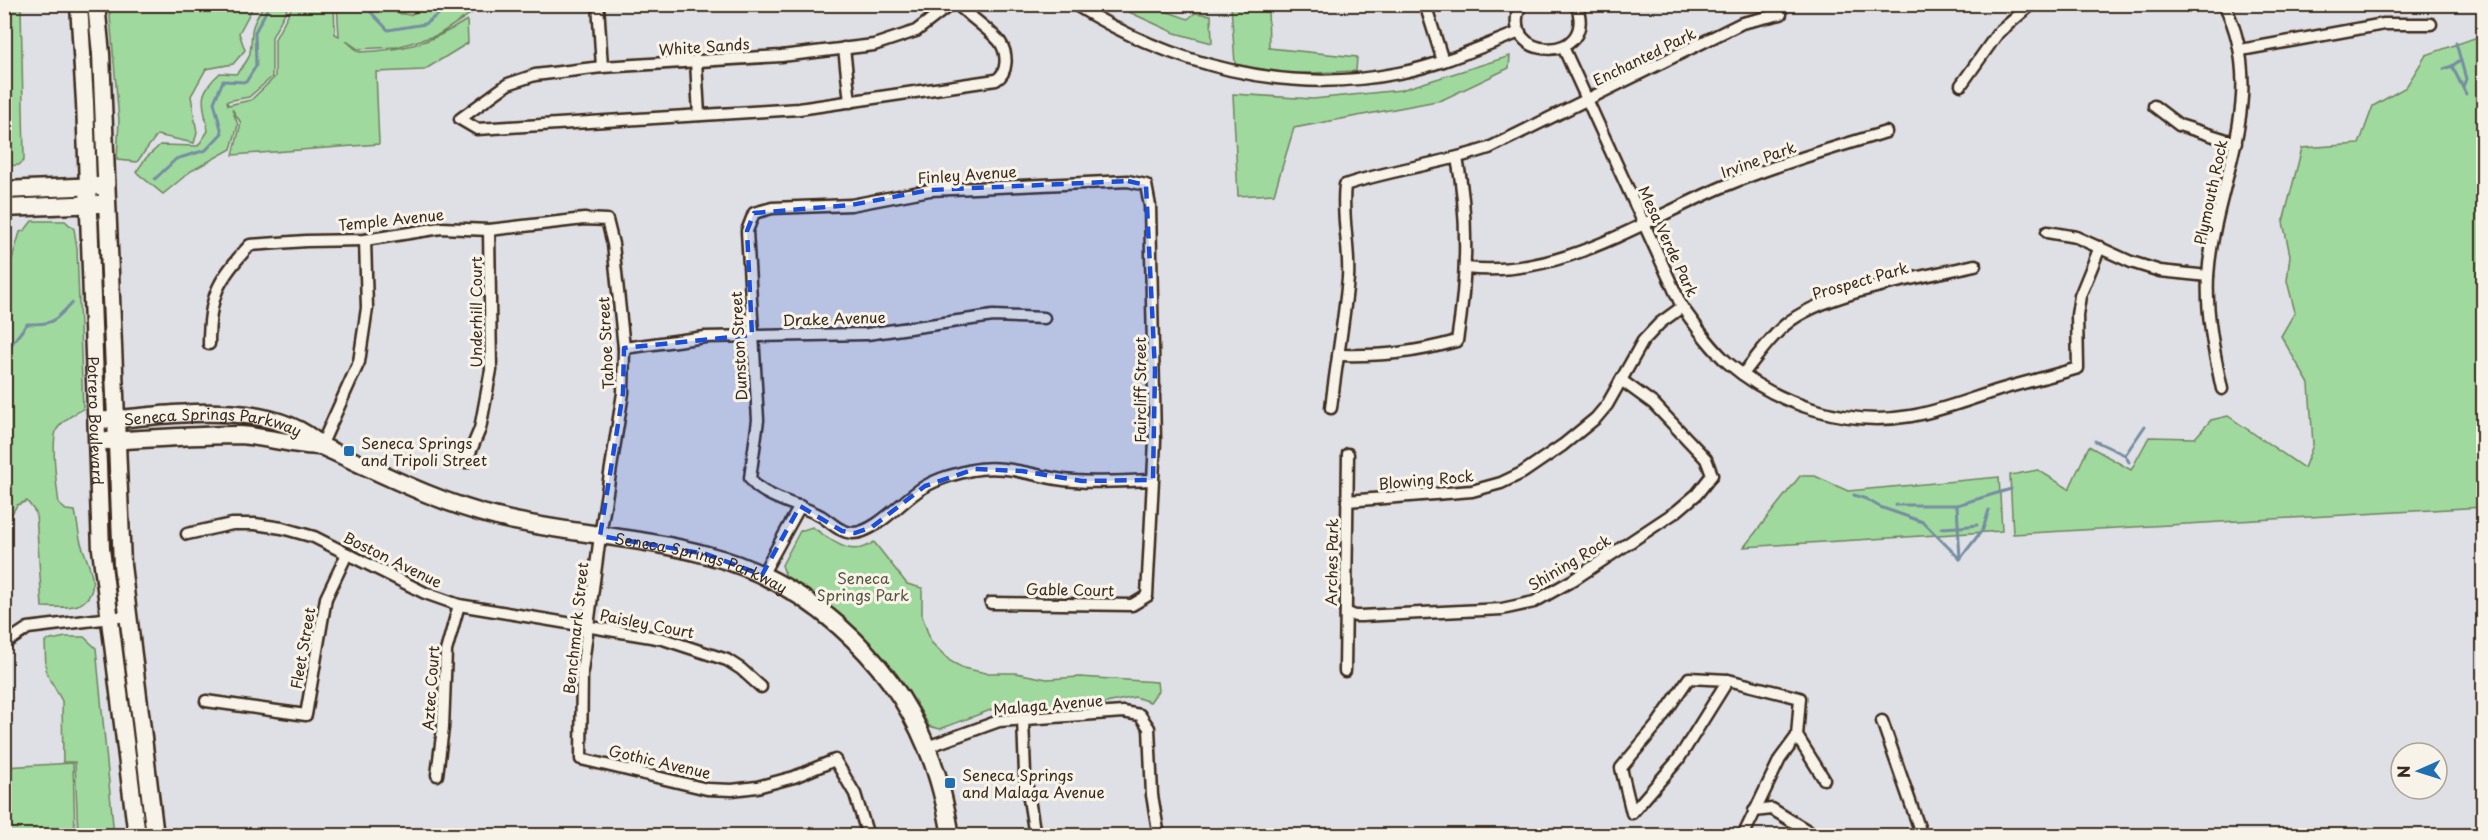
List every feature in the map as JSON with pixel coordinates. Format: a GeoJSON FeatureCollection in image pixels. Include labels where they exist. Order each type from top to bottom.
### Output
{"type":"FeatureCollection","features":[{"type":"Feature","properties":{"kind":"street","name":"Potrero Boulevard"},"geometry":{"type":"LineString","coordinates":[[79,4],[89,186],[101,549],[137,836]]}},
{"type":"Feature","properties":{"kind":"street","name":"Potrero Boulevard"},"geometry":{"type":"LineString","coordinates":[[96,4],[107,203],[115,419],[127,616],[155,836]]}},
{"type":"Feature","properties":{"kind":"street"},"geometry":{"type":"LineString","coordinates":[[598,4],[602,67]]}},
{"type":"Feature","properties":{"kind":"street","name":"White Sands"},"geometry":{"type":"LineString","coordinates":[[699,115],[477,129],[460,119],[499,90],[521,79],[555,71],[874,45],[903,37],[927,24],[951,4]]}},
{"type":"Feature","properties":{"kind":"street"},"geometry":{"type":"LineString","coordinates":[[696,61],[699,115],[799,109],[988,83],[1001,77],[1005,69],[1000,42],[957,4]]}},
{"type":"Feature","properties":{"kind":"street"},"geometry":{"type":"LineString","coordinates":[[1074,4],[1104,23],[1161,50],[1198,63],[1255,76],[1294,80],[1365,79],[1401,73],[1443,61],[1520,32]]}},
{"type":"Feature","properties":{"kind":"street"},"geometry":{"type":"LineString","coordinates":[[1425,4],[1443,61]]}},
{"type":"Feature","properties":{"kind":"street"},"geometry":{"type":"LineString","coordinates":[[1521,4],[1517,21],[1520,32],[1533,47],[1553,50],[1563,47],[1577,32],[1580,23],[1576,4]]}},
{"type":"Feature","properties":{"kind":"street"},"geometry":{"type":"LineString","coordinates":[[1961,85],[1998,33],[2032,4]]}},
{"type":"Feature","properties":{"kind":"street","name":"Plymouth Rock"},"geometry":{"type":"LineString","coordinates":[[2222,389],[2213,348],[2208,276],[2216,227],[2236,143],[2243,87],[2241,50],[2224,4]]}},
{"type":"Feature","properties":{"kind":"street","name":"Enchanted Park"},"geometry":{"type":"LineString","coordinates":[[1338,354],[1348,277],[1342,205],[1345,185],[1373,175],[1457,158],[1489,148],[1743,24],[1781,14]]}},
{"type":"Feature","properties":{"kind":"street"},"geometry":{"type":"LineString","coordinates":[[2241,50],[2384,24],[2431,24]]}},
{"type":"Feature","properties":{"kind":"street","name":"Mesa Verde Park"},"geometry":{"type":"LineString","coordinates":[[1563,47],[1682,307],[1710,345],[1743,374],[1759,386],[1799,405],[1843,415],[1886,418],[1910,416],[1940,410],[2001,389],[2078,369],[2077,327],[2080,296],[2100,247]]}},
{"type":"Feature","properties":{"kind":"street"},"geometry":{"type":"LineString","coordinates":[[844,48],[850,102]]}},
{"type":"Feature","properties":{"kind":"street"},"geometry":{"type":"LineString","coordinates":[[2154,106],[2179,125],[2236,143]]}},
{"type":"Feature","properties":{"kind":"street","name":"Irvine Park"},"geometry":{"type":"LineString","coordinates":[[1466,268],[1491,271],[1546,264],[1578,253],[1709,193],[1770,168],[1886,132]]}},
{"type":"Feature","properties":{"kind":"street"},"geometry":{"type":"LineString","coordinates":[[1331,408],[1338,354],[1376,356],[1417,352],[1457,341],[1466,268],[1463,188],[1457,158]]}},
{"type":"Feature","properties":{"kind":"street","name":"Finley Avenue"},"geometry":{"type":"LineString","coordinates":[[754,213],[772,208],[851,205],[930,190],[1128,181],[1146,185]]}},
{"type":"Feature","properties":{"kind":"street"},"geometry":{"type":"LineString","coordinates":[[4,190],[106,185]]}},
{"type":"Feature","properties":{"kind":"street","name":"Faircliff Street"},"geometry":{"type":"LineString","coordinates":[[1146,185],[1150,206],[1155,370],[1153,480],[1147,596]]}},
{"type":"Feature","properties":{"kind":"street"},"geometry":{"type":"LineString","coordinates":[[4,208],[107,203]]}},
{"type":"Feature","properties":{"kind":"street","name":"Dunston Street"},"geometry":{"type":"LineString","coordinates":[[754,213],[747,231],[758,420],[750,478],[759,488],[800,506]]}},
{"type":"Feature","properties":{"kind":"street","name":"Temple Avenue"},"geometry":{"type":"LineString","coordinates":[[208,344],[208,312],[213,298],[234,262],[250,245],[365,240],[421,230],[489,230],[584,219],[607,220]]}},
{"type":"Feature","properties":{"kind":"street","name":"Tahoe Street"},"geometry":{"type":"LineString","coordinates":[[600,536],[623,393],[624,348],[613,244],[607,220]]}},
{"type":"Feature","properties":{"kind":"street","name":"Underhill Court"},"geometry":{"type":"LineString","coordinates":[[466,462],[480,429],[491,370],[489,230]]}},
{"type":"Feature","properties":{"kind":"street"},"geometry":{"type":"LineString","coordinates":[[2047,232],[2076,237],[2131,262],[2160,271],[2208,276]]}},
{"type":"Feature","properties":{"kind":"street"},"geometry":{"type":"LineString","coordinates":[[321,447],[358,362],[367,308],[365,240]]}},
{"type":"Feature","properties":{"kind":"street","name":"Prospect Park"},"geometry":{"type":"LineString","coordinates":[[1743,374],[1786,324],[1816,306],[1881,287],[1975,266]]}},
{"type":"Feature","properties":{"kind":"street","name":"Blowing Rock"},"geometry":{"type":"LineString","coordinates":[[1347,501],[1472,491],[1501,483],[1521,473],[1582,431],[1607,405],[1643,341],[1660,323],[1682,307]]}},
{"type":"Feature","properties":{"kind":"street","name":"Drake Avenue"},"geometry":{"type":"LineString","coordinates":[[624,348],[705,337],[867,334],[993,316],[1044,318]]}},
{"type":"Feature","properties":{"kind":"street","name":"Shining Rock"},"geometry":{"type":"LineString","coordinates":[[1346,612],[1361,616],[1475,611],[1502,609],[1534,602],[1573,580],[1677,511],[1697,494],[1712,475],[1706,459],[1654,404],[1621,380]]}},
{"type":"Feature","properties":{"kind":"street","name":"Seneca Springs Parkway"},"geometry":{"type":"LineString","coordinates":[[97,420],[203,413],[258,417],[304,433],[321,447],[452,504],[525,524],[706,554],[762,575],[813,605],[846,632],[877,665],[901,698],[927,747],[951,836]]}},
{"type":"Feature","properties":{"kind":"street","name":"Seneca Springs Parkway"},"geometry":{"type":"LineString","coordinates":[[98,441],[239,435],[321,447]]}},
{"type":"Feature","properties":{"kind":"street","name":"Arches Park"},"geometry":{"type":"LineString","coordinates":[[1345,671],[1348,454]]}},
{"type":"Feature","properties":{"kind":"street"},"geometry":{"type":"LineString","coordinates":[[762,575],[800,506],[842,531],[855,533],[872,527],[925,486],[975,469],[999,468],[1082,481],[1153,480]]}},
{"type":"Feature","properties":{"kind":"street","name":"Boston Avenue"},"geometry":{"type":"LineString","coordinates":[[186,534],[224,525],[255,524],[282,528],[314,537],[425,593],[459,605],[588,627]]}},
{"type":"Feature","properties":{"kind":"street","name":"Benchmark Street"},"geometry":{"type":"LineString","coordinates":[[581,759],[582,671],[600,536]]}},
{"type":"Feature","properties":{"kind":"street","name":"Fleet Street"},"geometry":{"type":"LineString","coordinates":[[206,701],[306,715],[326,598],[347,554]]}},
{"type":"Feature","properties":{"kind":"street","name":"Gable Court"},"geometry":{"type":"LineString","coordinates":[[991,603],[1132,605],[1147,596]]}},
{"type":"Feature","properties":{"kind":"street","name":"Aztec Court"},"geometry":{"type":"LineString","coordinates":[[437,775],[443,728],[446,651],[459,605]]}},
{"type":"Feature","properties":{"kind":"street"},"geometry":{"type":"LineString","coordinates":[[4,644],[28,628],[127,616]]}},
{"type":"Feature","properties":{"kind":"street","name":"Paisley Court"},"geometry":{"type":"LineString","coordinates":[[588,627],[663,639],[704,651],[727,660],[761,687]]}},
{"type":"Feature","properties":{"kind":"street"},"geometry":{"type":"LineString","coordinates":[[1728,680],[1678,760],[1632,813],[1621,768],[1656,726],[1689,678],[1728,680],[1800,698],[1797,736],[1780,759],[1743,836]]}},
{"type":"Feature","properties":{"kind":"street","name":"Malaga Avenue"},"geometry":{"type":"LineString","coordinates":[[927,747],[999,721],[1123,712],[1140,716],[1149,728],[1152,795],[1159,836]]}},
{"type":"Feature","properties":{"kind":"street"},"geometry":{"type":"LineString","coordinates":[[1023,719],[1025,774],[1035,836]]}},
{"type":"Feature","properties":{"kind":"street"},"geometry":{"type":"LineString","coordinates":[[1882,721],[1922,836]]}},
{"type":"Feature","properties":{"kind":"street"},"geometry":{"type":"LineString","coordinates":[[1797,736],[1824,779]]}},
{"type":"Feature","properties":{"kind":"street","name":"Gothic Avenue"},"geometry":{"type":"LineString","coordinates":[[581,759],[707,789],[732,790],[757,787],[794,777],[835,760],[855,794],[868,836]]}},
{"type":"Feature","properties":{"kind":"street"},"geometry":{"type":"LineString","coordinates":[[1754,811],[1772,809],[1816,836]]}},
{"type":"Feature","properties":{"kind":"highlighted area"},"geometry":{"type":"Polygon","coordinates":[[[1128,181],[1146,185],[1155,370],[1153,480],[1082,481],[1022,471],[975,469],[925,486],[872,527],[855,533],[842,531],[800,506],[762,575],[706,554],[600,536],[623,393],[624,348],[752,335],[747,231],[754,213],[851,205],[930,190],[1128,181]]]}},
{"type":"Feature","properties":{"kind":"green space"},"geometry":{"type":"Polygon","coordinates":[[[1145,4],[1188,19],[1195,13],[1211,15],[1212,43],[1175,33],[1129,12],[1132,5],[1145,4]]]}},
{"type":"Feature","properties":{"kind":"green space"},"geometry":{"type":"Polygon","coordinates":[[[4,5],[21,5],[24,160],[19,165],[5,166],[4,5]]]}},
{"type":"Feature","properties":{"kind":"green space"},"geometry":{"type":"Polygon","coordinates":[[[109,5],[254,5],[239,33],[245,50],[233,64],[206,69],[191,96],[197,133],[194,143],[157,135],[137,162],[117,160],[119,120],[109,5]]]}},
{"type":"Feature","properties":{"kind":"green space"},"geometry":{"type":"Polygon","coordinates":[[[263,5],[289,5],[272,37],[272,77],[249,97],[227,101],[228,105],[251,100],[275,77],[275,39],[293,5],[334,5],[335,34],[339,36],[337,5],[423,5],[409,12],[396,13],[410,15],[430,5],[484,5],[438,35],[397,47],[358,49],[345,40],[359,52],[390,50],[428,40],[440,35],[467,20],[468,43],[424,70],[376,72],[379,144],[233,155],[241,123],[232,109],[238,125],[231,149],[191,171],[163,194],[136,172],[146,158],[160,145],[198,146],[208,131],[203,105],[204,93],[220,73],[236,74],[248,59],[253,28],[263,5]]]}},
{"type":"Feature","properties":{"kind":"green space"},"geometry":{"type":"Polygon","coordinates":[[[1231,5],[1268,5],[1269,48],[1357,57],[1356,71],[1289,74],[1235,64],[1231,5]]]}},
{"type":"Feature","properties":{"kind":"green space"},"geometry":{"type":"Polygon","coordinates":[[[2483,35],[2483,507],[2013,534],[2010,475],[2038,470],[2069,489],[2089,446],[2131,470],[2149,437],[2195,438],[2211,420],[2228,416],[2304,468],[2313,445],[2309,384],[2281,336],[2295,312],[2287,281],[2290,255],[2283,222],[2302,148],[2359,144],[2373,106],[2406,87],[2426,55],[2483,35]]]}},
{"type":"Feature","properties":{"kind":"green space"},"geometry":{"type":"Polygon","coordinates":[[[1510,56],[1509,68],[1442,100],[1294,128],[1274,194],[1238,196],[1233,94],[1313,99],[1401,90],[1510,56]]]}},
{"type":"Feature","properties":{"kind":"green space"},"geometry":{"type":"Polygon","coordinates":[[[32,221],[65,221],[74,229],[77,248],[83,409],[57,429],[54,444],[59,504],[66,510],[75,511],[80,539],[91,573],[92,591],[88,598],[76,606],[42,607],[36,513],[27,501],[17,505],[5,525],[5,283],[20,232],[25,230],[32,221]]]}},
{"type":"Feature","properties":{"kind":"green space"},"geometry":{"type":"Polygon","coordinates":[[[1800,476],[1815,476],[1848,491],[1999,477],[2002,531],[1744,547],[1800,476]]]}},
{"type":"Feature","properties":{"kind":"green space","name":"Seneca Springs Park"},"geometry":{"type":"Polygon","coordinates":[[[812,527],[834,542],[849,548],[857,549],[874,542],[907,584],[922,588],[922,616],[931,642],[950,661],[963,668],[986,673],[1016,673],[1047,679],[1080,677],[1157,682],[1158,691],[1150,702],[1135,697],[1101,704],[996,708],[940,729],[929,726],[901,681],[868,641],[830,606],[786,577],[782,565],[800,531],[812,527]]]}},
{"type":"Feature","properties":{"kind":"green space"},"geometry":{"type":"Polygon","coordinates":[[[66,637],[84,637],[96,648],[114,835],[78,835],[75,762],[63,762],[62,701],[46,672],[45,641],[66,637]]]}},
{"type":"Feature","properties":{"kind":"green space"},"geometry":{"type":"Polygon","coordinates":[[[73,763],[75,835],[5,835],[5,767],[73,763]]]}},
{"type":"Feature","properties":{"kind":"waterway"},"geometry":{"type":"LineString","coordinates":[[155,179],[176,159],[206,150],[222,133],[214,102],[223,81],[246,82],[256,66],[255,32],[270,4]]}},
{"type":"Feature","properties":{"kind":"waterway"},"geometry":{"type":"LineString","coordinates":[[363,4],[388,30],[425,24],[452,4]]}},
{"type":"Feature","properties":{"kind":"waterway"},"geometry":{"type":"LineString","coordinates":[[2456,43],[2466,79],[2463,87]]}},
{"type":"Feature","properties":{"kind":"waterway"},"geometry":{"type":"LineString","coordinates":[[2459,61],[2452,66],[2466,94]]}},
{"type":"Feature","properties":{"kind":"waterway"},"geometry":{"type":"LineString","coordinates":[[2444,69],[2452,66]]}},
{"type":"Feature","properties":{"kind":"waterway"},"geometry":{"type":"LineString","coordinates":[[4,354],[27,324],[53,321],[72,303]]}},
{"type":"Feature","properties":{"kind":"waterway"},"geometry":{"type":"LineString","coordinates":[[2125,455],[2145,426]]}},
{"type":"Feature","properties":{"kind":"waterway"},"geometry":{"type":"LineString","coordinates":[[2095,441],[2125,455],[2129,462]]}},
{"type":"Feature","properties":{"kind":"waterway"},"geometry":{"type":"LineString","coordinates":[[1989,510],[1983,529],[1960,559],[1957,505],[2011,489]]}},
{"type":"Feature","properties":{"kind":"waterway"},"geometry":{"type":"LineString","coordinates":[[1854,495],[1923,522],[1960,559]]}},
{"type":"Feature","properties":{"kind":"waterway"},"geometry":{"type":"LineString","coordinates":[[1896,505],[1957,505]]}},
{"type":"Feature","properties":{"kind":"waterway"},"geometry":{"type":"LineString","coordinates":[[1960,527],[1977,525]]}},
{"type":"Feature","properties":{"kind":"waterway"},"geometry":{"type":"LineString","coordinates":[[1941,528],[1958,527]]}},
{"type":"Feature","properties":{"kind":"place","name":"Seneca Springs and Tripoli Street"},"geometry":{"type":"Point","coordinates":[349,451]}},
{"type":"Feature","properties":{"kind":"place","name":"Seneca Springs and Malaga Avenue"},"geometry":{"type":"Point","coordinates":[950,783]}}]}
